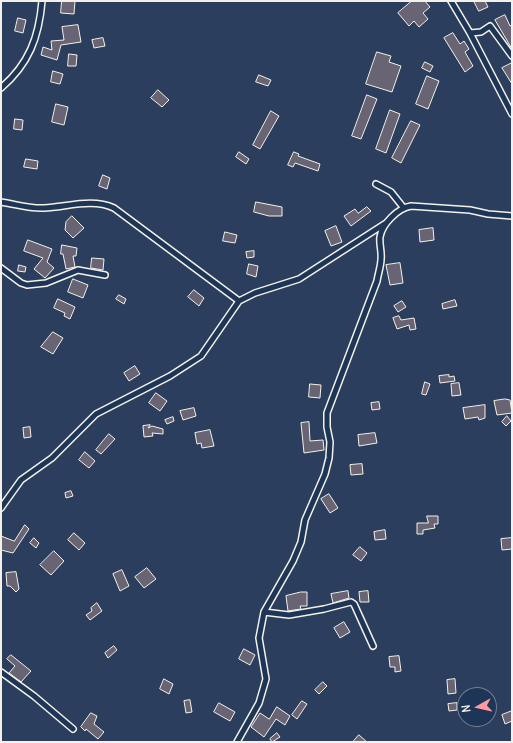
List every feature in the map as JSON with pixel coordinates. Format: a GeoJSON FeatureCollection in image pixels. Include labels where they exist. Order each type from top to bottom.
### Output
{"type":"FeatureCollection","features":[{"type":"Feature","properties":{"kind":"street"},"geometry":{"type":"LineString","coordinates":[[1,88],[20,68],[32,51],[38,28],[42,1]]}},
{"type":"Feature","properties":{"kind":"street"},"geometry":{"type":"LineString","coordinates":[[451,1],[470,32],[512,114]]}},
{"type":"Feature","properties":{"kind":"street"},"geometry":{"type":"LineString","coordinates":[[470,32],[481,32],[490,26],[512,56]]}},
{"type":"Feature","properties":{"kind":"street"},"geometry":{"type":"LineString","coordinates":[[376,184],[391,192],[403,207]]}},
{"type":"Feature","properties":{"kind":"street"},"geometry":{"type":"LineString","coordinates":[[1,202],[42,208],[76,204],[105,204],[114,208],[239,301]]}},
{"type":"Feature","properties":{"kind":"street"},"geometry":{"type":"LineString","coordinates":[[237,742],[259,703],[266,679],[260,638],[264,612],[294,561],[301,542],[305,520],[325,474],[329,458],[330,442],[327,427],[327,413],[377,281],[382,258],[380,239],[382,230],[403,207],[427,206],[512,216]]}},
{"type":"Feature","properties":{"kind":"street"},"geometry":{"type":"LineString","coordinates":[[1,508],[21,480],[52,458],[96,414],[170,376],[201,356],[239,301],[255,293],[299,279],[392,218]]}},
{"type":"Feature","properties":{"kind":"street"},"geometry":{"type":"LineString","coordinates":[[1,268],[21,283],[27,285],[46,283],[78,270],[105,275]]}},
{"type":"Feature","properties":{"kind":"street"},"geometry":{"type":"LineString","coordinates":[[264,612],[289,616],[351,602],[354,604],[373,646]]}},
{"type":"Feature","properties":{"kind":"street"},"geometry":{"type":"LineString","coordinates":[[1,672],[73,729]]}},
{"type":"Feature","properties":{"kind":"building"},"geometry":{"type":"Polygon","coordinates":[[[62,1],[75,1],[74,14],[61,13],[62,1]]]}},
{"type":"Feature","properties":{"kind":"building"},"geometry":{"type":"Polygon","coordinates":[[[412,1],[425,1],[430,7],[423,13],[428,19],[419,27],[414,21],[409,26],[398,13],[412,1]]]}},
{"type":"Feature","properties":{"kind":"building"},"geometry":{"type":"Polygon","coordinates":[[[474,1],[485,1],[488,7],[479,11],[474,1]]]}},
{"type":"Feature","properties":{"kind":"building"},"geometry":{"type":"Polygon","coordinates":[[[505,15],[510,26],[512,25],[512,49],[495,20],[505,15]]]}},
{"type":"Feature","properties":{"kind":"building"},"geometry":{"type":"Polygon","coordinates":[[[18,18],[26,20],[23,33],[15,31],[18,18]]]}},
{"type":"Feature","properties":{"kind":"building"},"geometry":{"type":"Polygon","coordinates":[[[78,25],[81,42],[61,45],[57,60],[41,55],[43,47],[52,50],[51,41],[64,40],[62,27],[78,25]]]}},
{"type":"Feature","properties":{"kind":"building"},"geometry":{"type":"Polygon","coordinates":[[[453,33],[460,44],[464,41],[469,49],[465,52],[473,66],[465,72],[444,38],[453,33]]]}},
{"type":"Feature","properties":{"kind":"building"},"geometry":{"type":"Polygon","coordinates":[[[103,38],[105,46],[94,48],[92,40],[103,38]]]}},
{"type":"Feature","properties":{"kind":"building"},"geometry":{"type":"Polygon","coordinates":[[[377,52],[391,56],[389,62],[401,66],[392,92],[366,84],[377,52]]]}},
{"type":"Feature","properties":{"kind":"building"},"geometry":{"type":"Polygon","coordinates":[[[69,54],[77,55],[76,66],[68,66],[69,54]]]}},
{"type":"Feature","properties":{"kind":"building"},"geometry":{"type":"Polygon","coordinates":[[[425,62],[433,66],[430,72],[422,68],[425,62]]]}},
{"type":"Feature","properties":{"kind":"building"},"geometry":{"type":"Polygon","coordinates":[[[512,63],[512,84],[502,68],[512,63]]]}},
{"type":"Feature","properties":{"kind":"building"},"geometry":{"type":"Polygon","coordinates":[[[53,71],[63,74],[60,84],[51,82],[53,71]]]}},
{"type":"Feature","properties":{"kind":"building"},"geometry":{"type":"Polygon","coordinates":[[[259,75],[271,80],[268,86],[256,82],[259,75]]]}},
{"type":"Feature","properties":{"kind":"building"},"geometry":{"type":"Polygon","coordinates":[[[427,76],[439,81],[428,109],[416,104],[427,76]]]}},
{"type":"Feature","properties":{"kind":"building"},"geometry":{"type":"Polygon","coordinates":[[[158,90],[169,100],[162,107],[151,98],[158,90]]]}},
{"type":"Feature","properties":{"kind":"building"},"geometry":{"type":"Polygon","coordinates":[[[367,95],[377,99],[361,139],[352,136],[367,95]]]}},
{"type":"Feature","properties":{"kind":"building"},"geometry":{"type":"Polygon","coordinates":[[[56,104],[68,107],[64,125],[52,122],[56,104]]]}},
{"type":"Feature","properties":{"kind":"building"},"geometry":{"type":"Polygon","coordinates":[[[390,110],[400,114],[386,153],[376,149],[390,110]]]}},
{"type":"Feature","properties":{"kind":"building"},"geometry":{"type":"Polygon","coordinates":[[[271,111],[279,116],[260,149],[253,145],[271,111]]]}},
{"type":"Feature","properties":{"kind":"building"},"geometry":{"type":"Polygon","coordinates":[[[15,119],[23,120],[22,130],[14,129],[15,119]]]}},
{"type":"Feature","properties":{"kind":"building"},"geometry":{"type":"Polygon","coordinates":[[[411,121],[420,125],[401,163],[392,158],[411,121]]]}},
{"type":"Feature","properties":{"kind":"building"},"geometry":{"type":"Polygon","coordinates":[[[239,152],[249,159],[246,164],[236,157],[239,152]]]}},
{"type":"Feature","properties":{"kind":"building"},"geometry":{"type":"Polygon","coordinates":[[[294,152],[299,154],[298,156],[320,164],[318,171],[295,163],[293,167],[288,165],[294,152]]]}},
{"type":"Feature","properties":{"kind":"building"},"geometry":{"type":"Polygon","coordinates":[[[26,159],[38,161],[37,169],[24,167],[26,159]]]}},
{"type":"Feature","properties":{"kind":"building"},"geometry":{"type":"Polygon","coordinates":[[[103,175],[110,178],[107,189],[99,186],[103,175]]]}},
{"type":"Feature","properties":{"kind":"building"},"geometry":{"type":"Polygon","coordinates":[[[256,202],[282,207],[282,216],[269,216],[254,212],[256,202]]]}},
{"type":"Feature","properties":{"kind":"building"},"geometry":{"type":"Polygon","coordinates":[[[367,207],[371,211],[351,226],[344,216],[355,209],[358,213],[367,207]]]}},
{"type":"Feature","properties":{"kind":"building"},"geometry":{"type":"Polygon","coordinates":[[[72,216],[84,228],[73,238],[65,230],[66,222],[72,216]]]}},
{"type":"Feature","properties":{"kind":"building"},"geometry":{"type":"Polygon","coordinates":[[[336,226],[342,242],[331,246],[325,231],[336,226]]]}},
{"type":"Feature","properties":{"kind":"building"},"geometry":{"type":"Polygon","coordinates":[[[433,228],[434,240],[420,242],[419,230],[433,228]]]}},
{"type":"Feature","properties":{"kind":"building"},"geometry":{"type":"Polygon","coordinates":[[[225,232],[237,235],[235,243],[223,241],[225,232]]]}},
{"type":"Feature","properties":{"kind":"building"},"geometry":{"type":"Polygon","coordinates":[[[28,240],[52,249],[47,262],[54,268],[45,278],[34,269],[43,258],[24,251],[28,240]]]}},
{"type":"Feature","properties":{"kind":"building"},"geometry":{"type":"Polygon","coordinates":[[[62,245],[77,248],[76,256],[73,256],[75,267],[66,269],[63,254],[61,254],[62,245]]]}},
{"type":"Feature","properties":{"kind":"building"},"geometry":{"type":"Polygon","coordinates":[[[254,251],[254,257],[247,258],[246,252],[254,251]]]}},
{"type":"Feature","properties":{"kind":"building"},"geometry":{"type":"Polygon","coordinates":[[[92,258],[104,259],[103,270],[91,268],[92,258]]]}},
{"type":"Feature","properties":{"kind":"building"},"geometry":{"type":"Polygon","coordinates":[[[400,263],[403,283],[390,285],[386,265],[400,263]]]}},
{"type":"Feature","properties":{"kind":"building"},"geometry":{"type":"Polygon","coordinates":[[[249,264],[258,266],[256,277],[247,274],[249,264]]]}},
{"type":"Feature","properties":{"kind":"building"},"geometry":{"type":"Polygon","coordinates":[[[19,265],[26,267],[25,272],[18,271],[19,265]]]}},
{"type":"Feature","properties":{"kind":"building"},"geometry":{"type":"Polygon","coordinates":[[[73,279],[88,285],[83,298],[68,292],[73,279]]]}},
{"type":"Feature","properties":{"kind":"building"},"geometry":{"type":"Polygon","coordinates":[[[194,290],[204,298],[199,306],[188,297],[194,290]]]}},
{"type":"Feature","properties":{"kind":"building"},"geometry":{"type":"Polygon","coordinates":[[[119,295],[126,299],[124,304],[116,299],[119,295]]]}},
{"type":"Feature","properties":{"kind":"building"},"geometry":{"type":"Polygon","coordinates":[[[58,299],[75,307],[70,319],[64,316],[65,313],[54,308],[58,299]]]}},
{"type":"Feature","properties":{"kind":"building"},"geometry":{"type":"Polygon","coordinates":[[[455,300],[457,306],[443,309],[442,304],[455,300]]]}},
{"type":"Feature","properties":{"kind":"building"},"geometry":{"type":"Polygon","coordinates":[[[402,301],[406,307],[398,312],[394,306],[402,301]]]}},
{"type":"Feature","properties":{"kind":"building"},"geometry":{"type":"Polygon","coordinates":[[[399,316],[401,320],[414,318],[416,329],[410,330],[409,325],[397,329],[393,318],[399,316]]]}},
{"type":"Feature","properties":{"kind":"building"},"geometry":{"type":"Polygon","coordinates":[[[53,332],[63,338],[53,354],[41,347],[53,332]]]}},
{"type":"Feature","properties":{"kind":"building"},"geometry":{"type":"Polygon","coordinates":[[[135,366],[140,374],[129,381],[124,373],[135,366]]]}},
{"type":"Feature","properties":{"kind":"building"},"geometry":{"type":"Polygon","coordinates":[[[449,375],[449,377],[454,376],[455,381],[440,383],[439,376],[449,375]]]}},
{"type":"Feature","properties":{"kind":"building"},"geometry":{"type":"Polygon","coordinates":[[[425,382],[430,384],[426,395],[422,394],[425,382]]]}},
{"type":"Feature","properties":{"kind":"building"},"geometry":{"type":"Polygon","coordinates":[[[459,383],[461,395],[452,396],[451,384],[459,383]]]}},
{"type":"Feature","properties":{"kind":"building"},"geometry":{"type":"Polygon","coordinates":[[[310,384],[321,385],[320,398],[309,397],[310,384]]]}},
{"type":"Feature","properties":{"kind":"building"},"geometry":{"type":"Polygon","coordinates":[[[156,393],[167,401],[160,411],[149,403],[156,393]]]}},
{"type":"Feature","properties":{"kind":"building"},"geometry":{"type":"Polygon","coordinates":[[[505,399],[510,400],[512,413],[497,415],[494,401],[505,399]]]}},
{"type":"Feature","properties":{"kind":"building"},"geometry":{"type":"Polygon","coordinates":[[[379,402],[380,409],[372,410],[371,403],[379,402]]]}},
{"type":"Feature","properties":{"kind":"building"},"geometry":{"type":"Polygon","coordinates":[[[485,405],[485,418],[479,420],[478,417],[465,419],[463,408],[485,405]]]}},
{"type":"Feature","properties":{"kind":"building"},"geometry":{"type":"Polygon","coordinates":[[[194,408],[196,416],[183,420],[180,411],[194,408]]]}},
{"type":"Feature","properties":{"kind":"building"},"geometry":{"type":"Polygon","coordinates":[[[507,416],[511,421],[506,426],[502,422],[507,416]]]}},
{"type":"Feature","properties":{"kind":"building"},"geometry":{"type":"Polygon","coordinates":[[[173,417],[174,421],[167,424],[165,420],[173,417]]]}},
{"type":"Feature","properties":{"kind":"building"},"geometry":{"type":"Polygon","coordinates":[[[309,422],[310,441],[323,440],[324,450],[304,453],[301,423],[309,422]]]}},
{"type":"Feature","properties":{"kind":"building"},"geometry":{"type":"Polygon","coordinates":[[[150,425],[148,428],[152,426],[163,429],[163,434],[152,433],[153,436],[144,437],[143,426],[150,425]]]}},
{"type":"Feature","properties":{"kind":"building"},"geometry":{"type":"Polygon","coordinates":[[[30,427],[31,437],[24,438],[23,428],[30,427]]]}},
{"type":"Feature","properties":{"kind":"building"},"geometry":{"type":"Polygon","coordinates":[[[210,430],[214,446],[202,448],[201,443],[197,444],[195,433],[210,430]]]}},
{"type":"Feature","properties":{"kind":"building"},"geometry":{"type":"Polygon","coordinates":[[[375,433],[377,443],[359,446],[358,435],[375,433]]]}},
{"type":"Feature","properties":{"kind":"building"},"geometry":{"type":"Polygon","coordinates":[[[109,434],[115,439],[101,454],[96,450],[109,434]]]}},
{"type":"Feature","properties":{"kind":"building"},"geometry":{"type":"Polygon","coordinates":[[[85,452],[95,461],[89,468],[79,460],[85,452]]]}},
{"type":"Feature","properties":{"kind":"building"},"geometry":{"type":"Polygon","coordinates":[[[362,464],[363,474],[351,475],[350,465],[362,464]]]}},
{"type":"Feature","properties":{"kind":"building"},"geometry":{"type":"Polygon","coordinates":[[[71,491],[73,496],[66,498],[65,493],[71,491]]]}},
{"type":"Feature","properties":{"kind":"building"},"geometry":{"type":"Polygon","coordinates":[[[329,494],[338,508],[330,513],[321,499],[329,494]]]}},
{"type":"Feature","properties":{"kind":"building"},"geometry":{"type":"Polygon","coordinates":[[[427,516],[438,516],[438,524],[434,524],[435,528],[423,530],[423,534],[417,534],[417,523],[428,523],[427,516]]]}},
{"type":"Feature","properties":{"kind":"building"},"geometry":{"type":"Polygon","coordinates":[[[25,525],[29,529],[13,553],[1,550],[1,536],[14,541],[25,525]]]}},
{"type":"Feature","properties":{"kind":"building"},"geometry":{"type":"Polygon","coordinates":[[[385,530],[386,539],[375,540],[374,532],[385,530]]]}},
{"type":"Feature","properties":{"kind":"building"},"geometry":{"type":"Polygon","coordinates":[[[74,533],[85,543],[79,550],[68,540],[74,533]]]}},
{"type":"Feature","properties":{"kind":"building"},"geometry":{"type":"Polygon","coordinates":[[[34,538],[39,543],[36,548],[30,543],[34,538]]]}},
{"type":"Feature","properties":{"kind":"building"},"geometry":{"type":"Polygon","coordinates":[[[512,538],[512,549],[502,550],[501,539],[512,538]]]}},
{"type":"Feature","properties":{"kind":"building"},"geometry":{"type":"Polygon","coordinates":[[[360,547],[367,553],[361,561],[353,555],[360,547]]]}},
{"type":"Feature","properties":{"kind":"building"},"geometry":{"type":"Polygon","coordinates":[[[54,551],[64,561],[51,575],[40,565],[54,551]]]}},
{"type":"Feature","properties":{"kind":"building"},"geometry":{"type":"Polygon","coordinates":[[[147,568],[156,579],[144,588],[135,577],[147,568]]]}},
{"type":"Feature","properties":{"kind":"building"},"geometry":{"type":"Polygon","coordinates":[[[122,570],[129,586],[120,591],[113,574],[122,570]]]}},
{"type":"Feature","properties":{"kind":"building"},"geometry":{"type":"Polygon","coordinates":[[[16,572],[19,589],[16,592],[10,586],[7,586],[6,573],[16,572]]]}},
{"type":"Feature","properties":{"kind":"building"},"geometry":{"type":"Polygon","coordinates":[[[348,591],[349,598],[333,603],[331,594],[348,591]]]}},
{"type":"Feature","properties":{"kind":"building"},"geometry":{"type":"Polygon","coordinates":[[[368,591],[369,602],[360,602],[359,592],[368,591]]]}},
{"type":"Feature","properties":{"kind":"building"},"geometry":{"type":"Polygon","coordinates":[[[307,592],[307,606],[300,606],[301,609],[288,611],[286,596],[307,592]]]}},
{"type":"Feature","properties":{"kind":"building"},"geometry":{"type":"Polygon","coordinates":[[[97,603],[102,611],[90,620],[86,615],[92,611],[91,608],[97,603]]]}},
{"type":"Feature","properties":{"kind":"building"},"geometry":{"type":"Polygon","coordinates":[[[344,622],[350,632],[340,638],[334,628],[344,622]]]}},
{"type":"Feature","properties":{"kind":"building"},"geometry":{"type":"Polygon","coordinates":[[[114,646],[117,650],[108,658],[105,653],[114,646]]]}},
{"type":"Feature","properties":{"kind":"building"},"geometry":{"type":"Polygon","coordinates":[[[244,649],[255,655],[250,665],[239,659],[244,649]]]}},
{"type":"Feature","properties":{"kind":"building"},"geometry":{"type":"Polygon","coordinates":[[[11,655],[31,671],[21,682],[9,673],[15,666],[7,659],[11,655]]]}},
{"type":"Feature","properties":{"kind":"building"},"geometry":{"type":"Polygon","coordinates":[[[399,656],[401,671],[395,672],[395,667],[390,667],[389,657],[399,656]]]}},
{"type":"Feature","properties":{"kind":"building"},"geometry":{"type":"Polygon","coordinates":[[[164,679],[173,684],[169,694],[160,689],[164,679]]]}},
{"type":"Feature","properties":{"kind":"building"},"geometry":{"type":"Polygon","coordinates":[[[455,679],[456,693],[448,694],[447,680],[455,679]]]}},
{"type":"Feature","properties":{"kind":"building"},"geometry":{"type":"Polygon","coordinates":[[[323,682],[327,686],[319,694],[315,690],[323,682]]]}},
{"type":"Feature","properties":{"kind":"building"},"geometry":{"type":"Polygon","coordinates":[[[190,700],[192,712],[186,713],[184,701],[190,700]]]}},
{"type":"Feature","properties":{"kind":"building"},"geometry":{"type":"Polygon","coordinates":[[[302,701],[307,704],[297,719],[292,715],[302,701]]]}},
{"type":"Feature","properties":{"kind":"building"},"geometry":{"type":"Polygon","coordinates":[[[219,703],[235,712],[230,721],[214,712],[219,703]]]}},
{"type":"Feature","properties":{"kind":"building"},"geometry":{"type":"Polygon","coordinates":[[[457,703],[457,710],[449,711],[448,704],[457,703]]]}},
{"type":"Feature","properties":{"kind":"building"},"geometry":{"type":"Polygon","coordinates":[[[277,707],[290,716],[285,725],[276,719],[264,737],[251,727],[260,713],[269,719],[277,707]]]}},
{"type":"Feature","properties":{"kind":"building"},"geometry":{"type":"Polygon","coordinates":[[[512,711],[512,721],[505,724],[502,715],[512,711]]]}},
{"type":"Feature","properties":{"kind":"building"},"geometry":{"type":"Polygon","coordinates":[[[91,713],[97,716],[94,724],[104,732],[98,739],[86,729],[85,731],[81,727],[91,713]]]}},
{"type":"Feature","properties":{"kind":"building"},"geometry":{"type":"Polygon","coordinates":[[[277,733],[280,737],[272,742],[270,739],[277,733]]]}},
{"type":"Feature","properties":{"kind":"building"},"geometry":{"type":"Polygon","coordinates":[[[359,735],[367,742],[353,742],[359,735]]]}}]}
